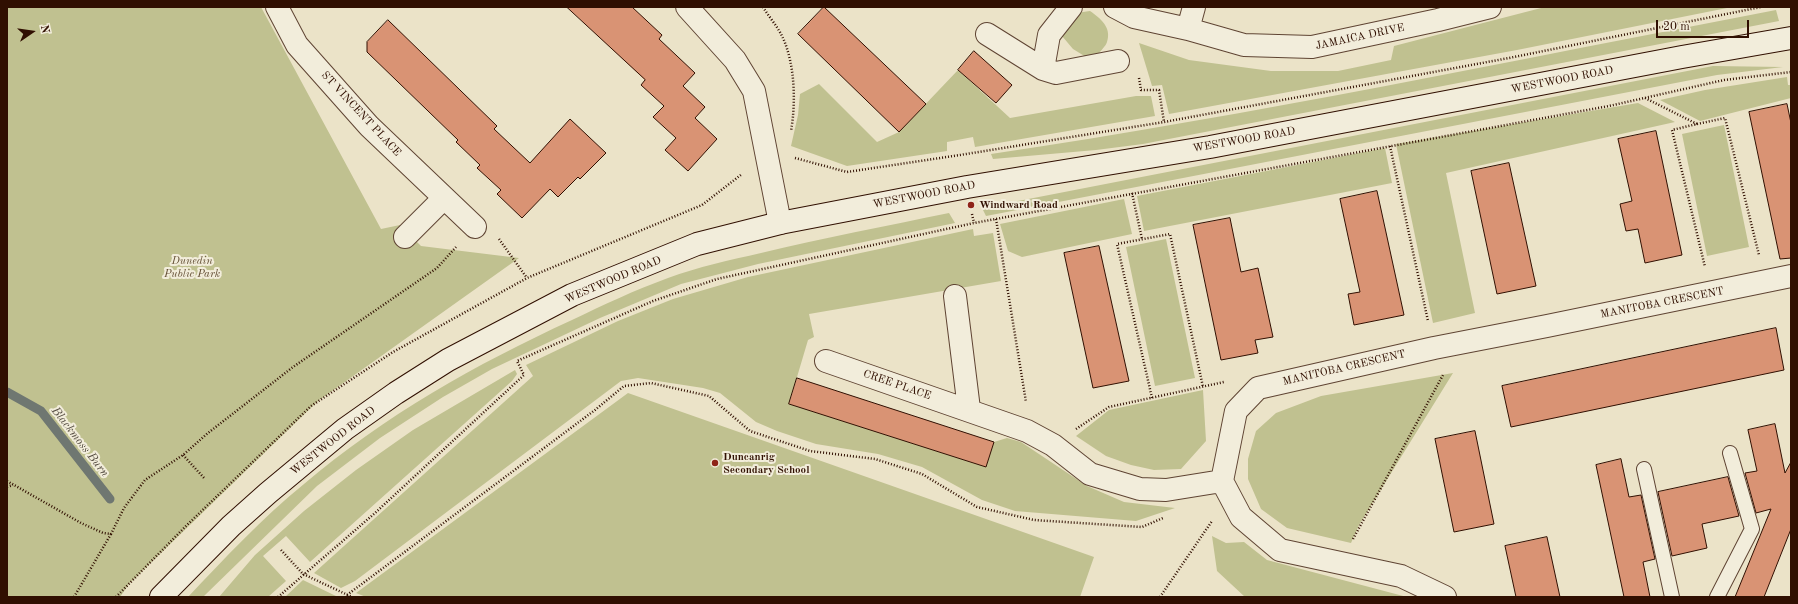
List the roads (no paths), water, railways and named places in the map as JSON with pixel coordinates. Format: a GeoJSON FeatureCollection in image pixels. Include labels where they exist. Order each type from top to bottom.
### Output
{"type":"FeatureCollection","features":[{"type":"Feature","properties":{"kind":"street","name":"ST VINCENT PLACE"},"geometry":{"type":"LineString","coordinates":[[277,7],[281,17],[303,50],[369,126],[474,227]]}},
{"type":"Feature","properties":{"kind":"street"},"geometry":{"type":"LineString","coordinates":[[687,7],[735,60],[754,91],[775,153],[780,223]]}},
{"type":"Feature","properties":{"kind":"street"},"geometry":{"type":"LineString","coordinates":[[1043,69],[1049,35],[1071,7]]}},
{"type":"Feature","properties":{"kind":"street","name":"JAMAICA DRIVE"},"geometry":{"type":"LineString","coordinates":[[1115,7],[1134,17],[1188,29],[1244,45],[1312,47],[1438,20],[1490,7]]}},
{"type":"Feature","properties":{"kind":"street"},"geometry":{"type":"LineString","coordinates":[[1188,29],[1194,7]]}},
{"type":"Feature","properties":{"kind":"street"},"geometry":{"type":"LineString","coordinates":[[987,34],[1043,69],[1056,73],[1118,61]]}},
{"type":"Feature","properties":{"kind":"street","name":"WESTWOOD ROAD"},"geometry":{"type":"LineString","coordinates":[[161,597],[231,526],[302,464],[345,429],[396,393],[448,360],[572,295],[697,244],[780,223],[967,187],[1218,145],[1675,58],[1791,38]]}},
{"type":"Feature","properties":{"kind":"street"},"geometry":{"type":"LineString","coordinates":[[405,237],[444,198]]}},
{"type":"Feature","properties":{"kind":"street","name":"MANITOBA CRESCENT"},"geometry":{"type":"LineString","coordinates":[[1222,481],[1236,411],[1258,388],[1441,346],[1791,276]]}},
{"type":"Feature","properties":{"kind":"street"},"geometry":{"type":"LineString","coordinates":[[955,296],[968,410]]}},
{"type":"Feature","properties":{"kind":"street","name":"CREE PLACE"},"geometry":{"type":"LineString","coordinates":[[826,361],[1027,431],[1053,445],[1090,474],[1140,489],[1166,490],[1222,481]]}},
{"type":"Feature","properties":{"kind":"street"},"geometry":{"type":"LineString","coordinates":[[1222,481],[1241,517],[1280,550],[1401,576],[1445,597]]}},
{"type":"Feature","properties":{"kind":"lane"},"geometry":{"type":"LineString","coordinates":[[1717,597],[1752,529],[1730,453]]}},
{"type":"Feature","properties":{"kind":"lane"},"geometry":{"type":"LineString","coordinates":[[1644,469],[1672,597]]}},
{"type":"Feature","properties":{"kind":"waterway","name":"Blackmoss Burn"},"geometry":{"type":"LineString","coordinates":[[7,392],[41,411],[110,499]]}},
{"type":"Feature","properties":{"kind":"place","name":"Windward Road"},"geometry":{"type":"Point","coordinates":[971,205]}},
{"type":"Feature","properties":{"kind":"place","name":"Duncanrig Secondary School"},"geometry":{"type":"Point","coordinates":[715,463]}},
{"type":"Feature","properties":{"kind":"park label","name":"Dunedin Public Park"},"geometry":{"type":"Point","coordinates":[192,267]}}]}
